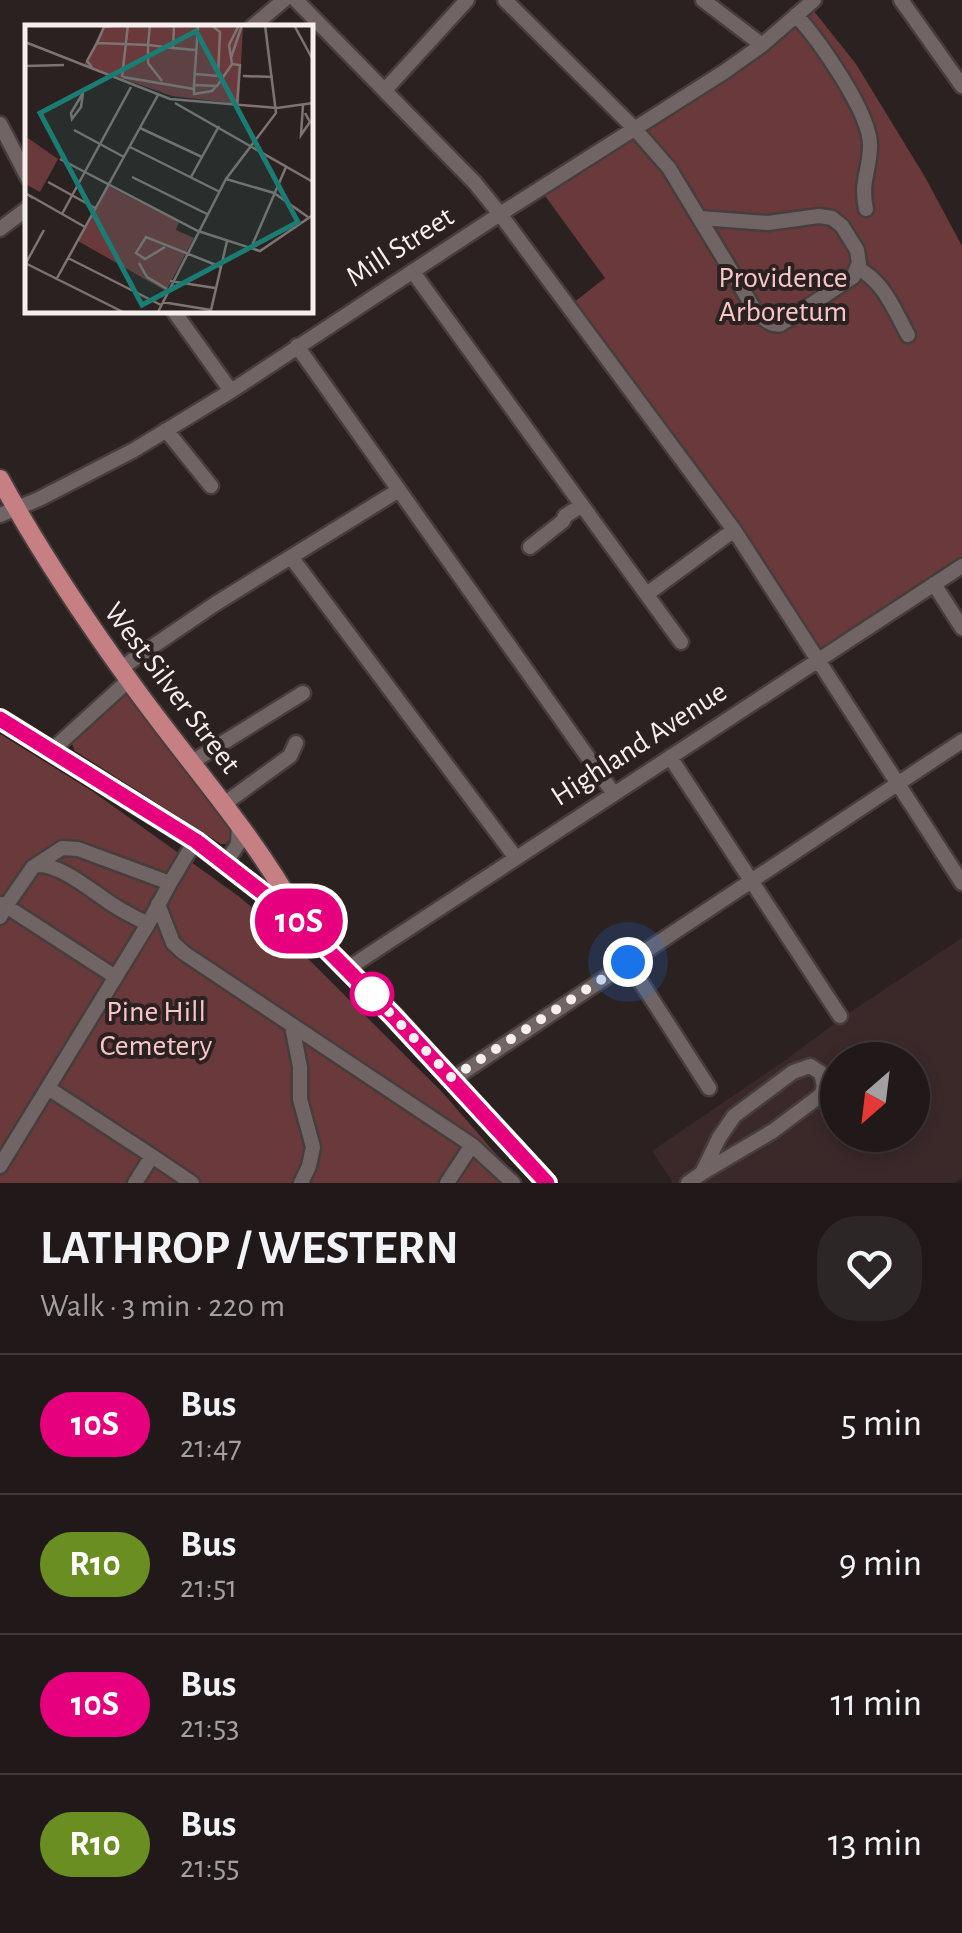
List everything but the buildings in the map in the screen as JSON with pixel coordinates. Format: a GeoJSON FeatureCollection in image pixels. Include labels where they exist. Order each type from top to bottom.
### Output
{"type":"FeatureCollection","features":[{"type":"Feature","properties":{"kind":"main road","name":"West Silver Street"},"geometry":{"type":"LineString","coordinates":[[0,479],[8,512],[278,877],[304,926]]}},
{"type":"Feature","properties":{"kind":"main road"},"geometry":{"type":"LineString","coordinates":[[0,719],[196,841],[304,926],[452,1078],[547,1183]]}},
{"type":"Feature","properties":{"kind":"street"},"geometry":{"type":"LineString","coordinates":[[254,25],[284,0]]}},
{"type":"Feature","properties":{"kind":"street"},"geometry":{"type":"LineString","coordinates":[[296,0],[475,182],[500,214],[734,530],[962,883]]}},
{"type":"Feature","properties":{"kind":"street"},"geometry":{"type":"LineString","coordinates":[[385,90],[467,0]]}},
{"type":"Feature","properties":{"kind":"street"},"geometry":{"type":"LineString","coordinates":[[505,0],[669,168],[756,312],[775,325],[781,324],[853,277],[858,268],[855,245],[842,226],[828,216],[768,223],[700,218]]}},
{"type":"Feature","properties":{"kind":"street"},"geometry":{"type":"LineString","coordinates":[[703,0],[762,44]]}},
{"type":"Feature","properties":{"kind":"street","name":"Mill Street"},"geometry":{"type":"LineString","coordinates":[[8,512],[134,450],[232,391],[724,72],[814,0]]}},
{"type":"Feature","properties":{"kind":"street"},"geometry":{"type":"LineString","coordinates":[[901,0],[962,86]]}},
{"type":"Feature","properties":{"kind":"street"},"geometry":{"type":"LineString","coordinates":[[796,16],[816,36],[865,120],[870,145],[862,190],[866,209]]}},
{"type":"Feature","properties":{"kind":"street"},"geometry":{"type":"LineString","coordinates":[[0,124],[25,172]]}},
{"type":"Feature","properties":{"kind":"street"},"geometry":{"type":"LineString","coordinates":[[0,229],[25,210]]}},
{"type":"Feature","properties":{"kind":"street"},"geometry":{"type":"LineString","coordinates":[[858,268],[882,288],[908,334]]}},
{"type":"Feature","properties":{"kind":"street"},"geometry":{"type":"LineString","coordinates":[[413,272],[681,642]]}},
{"type":"Feature","properties":{"kind":"street"},"geometry":{"type":"LineString","coordinates":[[174,312],[232,391]]}},
{"type":"Feature","properties":{"kind":"street"},"geometry":{"type":"LineString","coordinates":[[297,346],[614,794]]}},
{"type":"Feature","properties":{"kind":"street"},"geometry":{"type":"LineString","coordinates":[[166,430],[211,486]]}},
{"type":"Feature","properties":{"kind":"street"},"geometry":{"type":"LineString","coordinates":[[52,750],[125,674],[215,604],[399,490]]}},
{"type":"Feature","properties":{"kind":"street"},"geometry":{"type":"LineString","coordinates":[[530,547],[582,506]]}},
{"type":"Feature","properties":{"kind":"street"},"geometry":{"type":"LineString","coordinates":[[646,594],[734,530]]}},
{"type":"Feature","properties":{"kind":"street"},"geometry":{"type":"LineString","coordinates":[[291,557],[516,858]]}},
{"type":"Feature","properties":{"kind":"street","name":"Highland Avenue"},"geometry":{"type":"LineString","coordinates":[[347,968],[962,566]]}},
{"type":"Feature","properties":{"kind":"street"},"geometry":{"type":"LineString","coordinates":[[934,584],[962,628]]}},
{"type":"Feature","properties":{"kind":"street"},"geometry":{"type":"LineString","coordinates":[[192,762],[303,693]]}},
{"type":"Feature","properties":{"kind":"street"},"geometry":{"type":"LineString","coordinates":[[452,1078],[962,741]]}},
{"type":"Feature","properties":{"kind":"street"},"geometry":{"type":"LineString","coordinates":[[224,804],[290,756],[296,743]]}},
{"type":"Feature","properties":{"kind":"street"},"geometry":{"type":"LineString","coordinates":[[670,757],[840,1016]]}},
{"type":"Feature","properties":{"kind":"street"},"geometry":{"type":"LineString","coordinates":[[225,864],[238,844],[239,824]]}},
{"type":"Feature","properties":{"kind":"street"},"geometry":{"type":"LineString","coordinates":[[0,1166],[196,841]]}},
{"type":"Feature","properties":{"kind":"street"},"geometry":{"type":"LineString","coordinates":[[38,865],[62,848],[78,848],[170,883]]}},
{"type":"Feature","properties":{"kind":"street"},"geometry":{"type":"LineString","coordinates":[[114,976],[2,909],[33,866],[48,865],[148,924]]}},
{"type":"Feature","properties":{"kind":"street"},"geometry":{"type":"LineString","coordinates":[[158,904],[172,943],[472,1145],[513,1183]]}},
{"type":"Feature","properties":{"kind":"street"},"geometry":{"type":"LineString","coordinates":[[628,962],[708,1088]]}},
{"type":"Feature","properties":{"kind":"street"},"geometry":{"type":"LineString","coordinates":[[292,1026],[300,1067],[300,1099],[313,1148],[300,1183]]}},
{"type":"Feature","properties":{"kind":"street"},"geometry":{"type":"LineString","coordinates":[[688,1183],[774,1131],[821,1096],[822,1073],[817,1068],[802,1067],[744,1108],[726,1126],[702,1173]]}},
{"type":"Feature","properties":{"kind":"street"},"geometry":{"type":"LineString","coordinates":[[48,1088],[192,1183]]}},
{"type":"Feature","properties":{"kind":"street"},"geometry":{"type":"LineString","coordinates":[[447,1183],[472,1145]]}},
{"type":"Feature","properties":{"kind":"street"},"geometry":{"type":"LineString","coordinates":[[136,1183],[152,1156]]}},
{"type":"Feature","properties":{"kind":"shaded area"},"geometry":{"type":"Polygon","coordinates":[[[962,938],[962,1178],[954,1183],[671,1183],[652,1151],[962,938]]]}},
{"type":"Feature","properties":{"kind":"green space","name":"Providence Arboretum"},"geometry":{"type":"Polygon","coordinates":[[[809,5],[856,64],[962,246],[962,566],[818,661],[734,530],[568,307],[605,278],[540,189],[724,72],[809,5]]]}},
{"type":"Feature","properties":{"kind":"green space"},"geometry":{"type":"Polygon","coordinates":[[[129,692],[228,824],[233,834],[226,844],[75,751],[72,744],[129,692]]]}},
{"type":"Feature","properties":{"kind":"green space","name":"Pine Hill Cemetery"},"geometry":{"type":"Polygon","coordinates":[[[0,734],[92,791],[278,929],[442,1092],[521,1183],[0,1183],[0,734]]]}},
{"type":"Feature","properties":{"kind":"bus line","name":"10S"},"geometry":{"type":"LineString","coordinates":[[0,719],[196,841],[299,921],[466,1092],[547,1183]]}},
{"type":"Feature","properties":{"kind":"route"},"geometry":{"type":"LineString","coordinates":[[372,994],[368,990],[452,1078],[628,962]]}}]}
